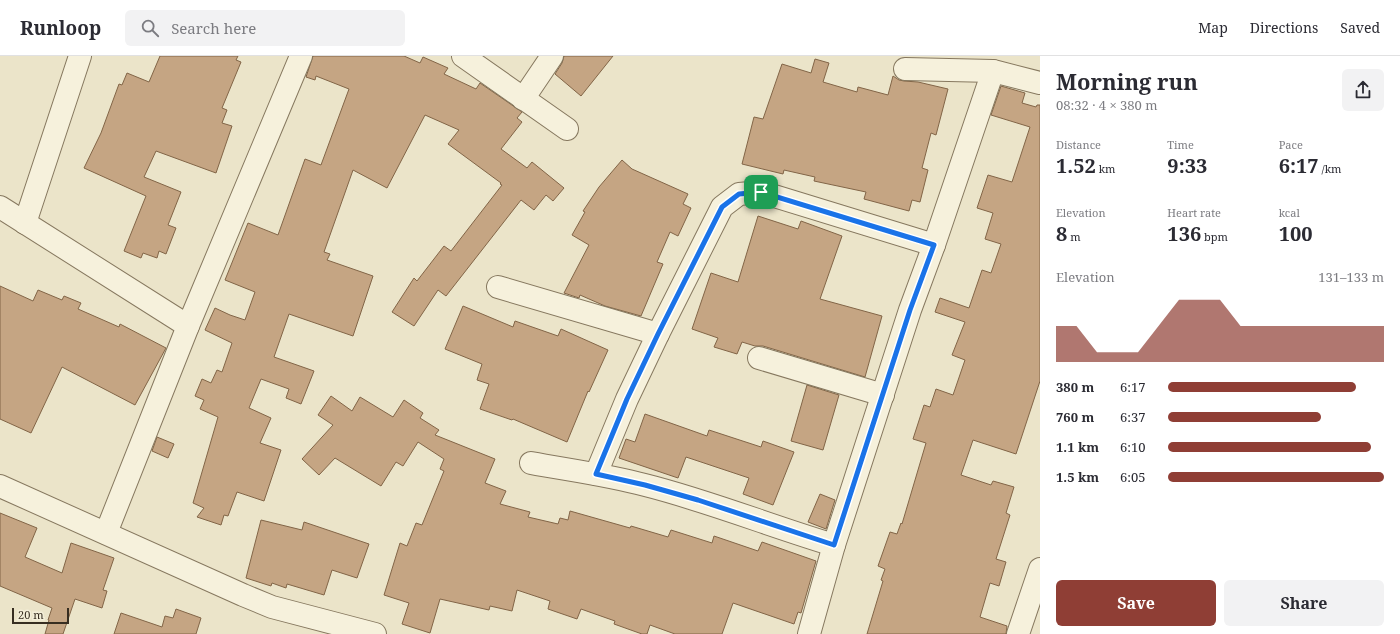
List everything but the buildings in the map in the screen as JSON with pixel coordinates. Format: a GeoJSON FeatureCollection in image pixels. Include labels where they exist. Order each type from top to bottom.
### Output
{"type":"FeatureCollection","features":[{"type":"Feature","properties":{"kind":"street"},"geometry":{"type":"LineString","coordinates":[[25,223],[80,56]]}},
{"type":"Feature","properties":{"kind":"street"},"geometry":{"type":"LineString","coordinates":[[106,533],[188,326],[301,56]]}},
{"type":"Feature","properties":{"kind":"street"},"geometry":{"type":"LineString","coordinates":[[463,56],[568,129]]}},
{"type":"Feature","properties":{"kind":"street"},"geometry":{"type":"LineString","coordinates":[[523,99],[552,56]]}},
{"type":"Feature","properties":{"kind":"street"},"geometry":{"type":"LineString","coordinates":[[905,69],[993,71],[1040,83]]}},
{"type":"Feature","properties":{"kind":"street"},"geometry":{"type":"LineString","coordinates":[[809,634],[834,545],[910,310],[934,245],[993,71]]}},
{"type":"Feature","properties":{"kind":"street"},"geometry":{"type":"LineString","coordinates":[[596,474],[627,399],[722,207],[739,194],[761,192],[934,245]]}},
{"type":"Feature","properties":{"kind":"street"},"geometry":{"type":"LineString","coordinates":[[0,207],[188,326]]}},
{"type":"Feature","properties":{"kind":"street"},"geometry":{"type":"LineString","coordinates":[[498,287],[658,334]]}},
{"type":"Feature","properties":{"kind":"street"},"geometry":{"type":"LineString","coordinates":[[759,358],[883,395]]}},
{"type":"Feature","properties":{"kind":"street"},"geometry":{"type":"LineString","coordinates":[[531,463],[596,474],[645,485],[698,500],[834,545]]}},
{"type":"Feature","properties":{"kind":"street"},"geometry":{"type":"LineString","coordinates":[[0,486],[272,607],[375,634]]}},
{"type":"Feature","properties":{"kind":"street"},"geometry":{"type":"LineString","coordinates":[[1018,634],[1040,569]]}},
{"type":"Feature","properties":{"kind":"route"},"geometry":{"type":"LineString","coordinates":[[761,192],[934,245],[910,310],[834,545],[698,500],[645,485],[596,474],[627,399],[722,207],[739,194],[761,192]]}}]}
